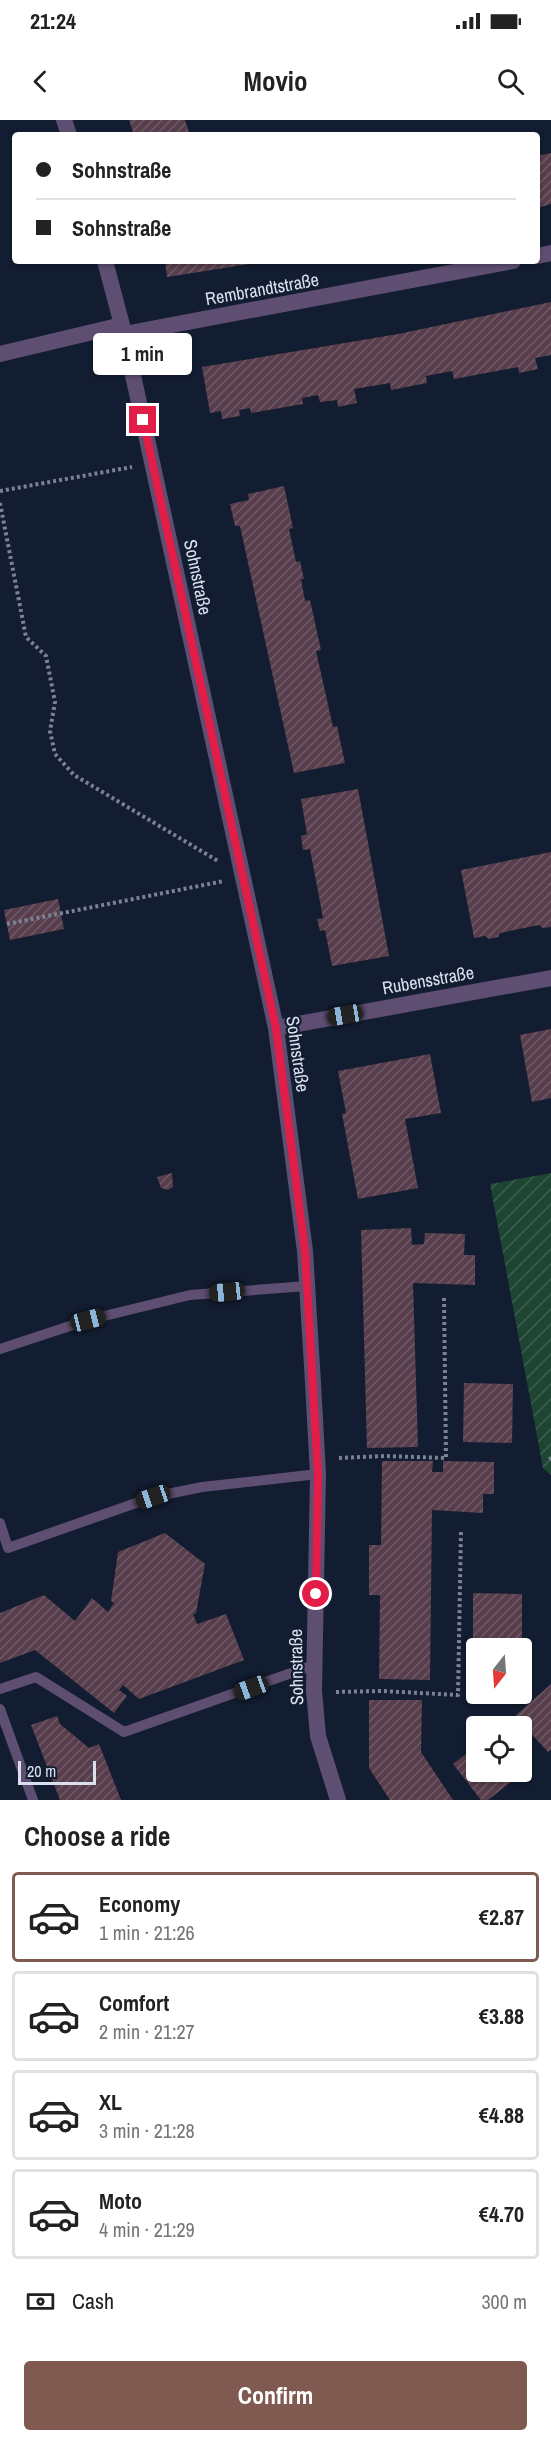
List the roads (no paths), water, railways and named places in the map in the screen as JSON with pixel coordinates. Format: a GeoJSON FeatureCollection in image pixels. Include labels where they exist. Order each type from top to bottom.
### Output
{"type":"FeatureCollection","features":[{"type":"Feature","properties":{"kind":"street","name":"Sohnstraße"},"geometry":{"type":"LineString","coordinates":[[106,264],[153,464],[276,1028],[302,1220],[307,1286],[317,1466],[314,1691],[318,1736],[338,1800]]}},
{"type":"Feature","properties":{"kind":"street","name":"Rembrandtstraße"},"geometry":{"type":"LineString","coordinates":[[123,330],[496,264]]}},
{"type":"Feature","properties":{"kind":"street"},"geometry":{"type":"LineString","coordinates":[[0,354],[123,330]]}},
{"type":"Feature","properties":{"kind":"street","name":"Rubensstraße"},"geometry":{"type":"LineString","coordinates":[[276,1028],[551,978]]}},
{"type":"Feature","properties":{"kind":"lane"},"geometry":{"type":"LineString","coordinates":[[0,1349],[88,1320],[190,1295],[307,1286]]}},
{"type":"Feature","properties":{"kind":"lane"},"geometry":{"type":"LineString","coordinates":[[0,1524],[8,1548],[153,1497],[317,1466]]}},
{"type":"Feature","properties":{"kind":"lane"},"geometry":{"type":"LineString","coordinates":[[0,1689],[36,1677],[124,1732],[314,1665]]}},
{"type":"Feature","properties":{"kind":"lane"},"geometry":{"type":"LineString","coordinates":[[0,1709],[33,1800]]}}]}
